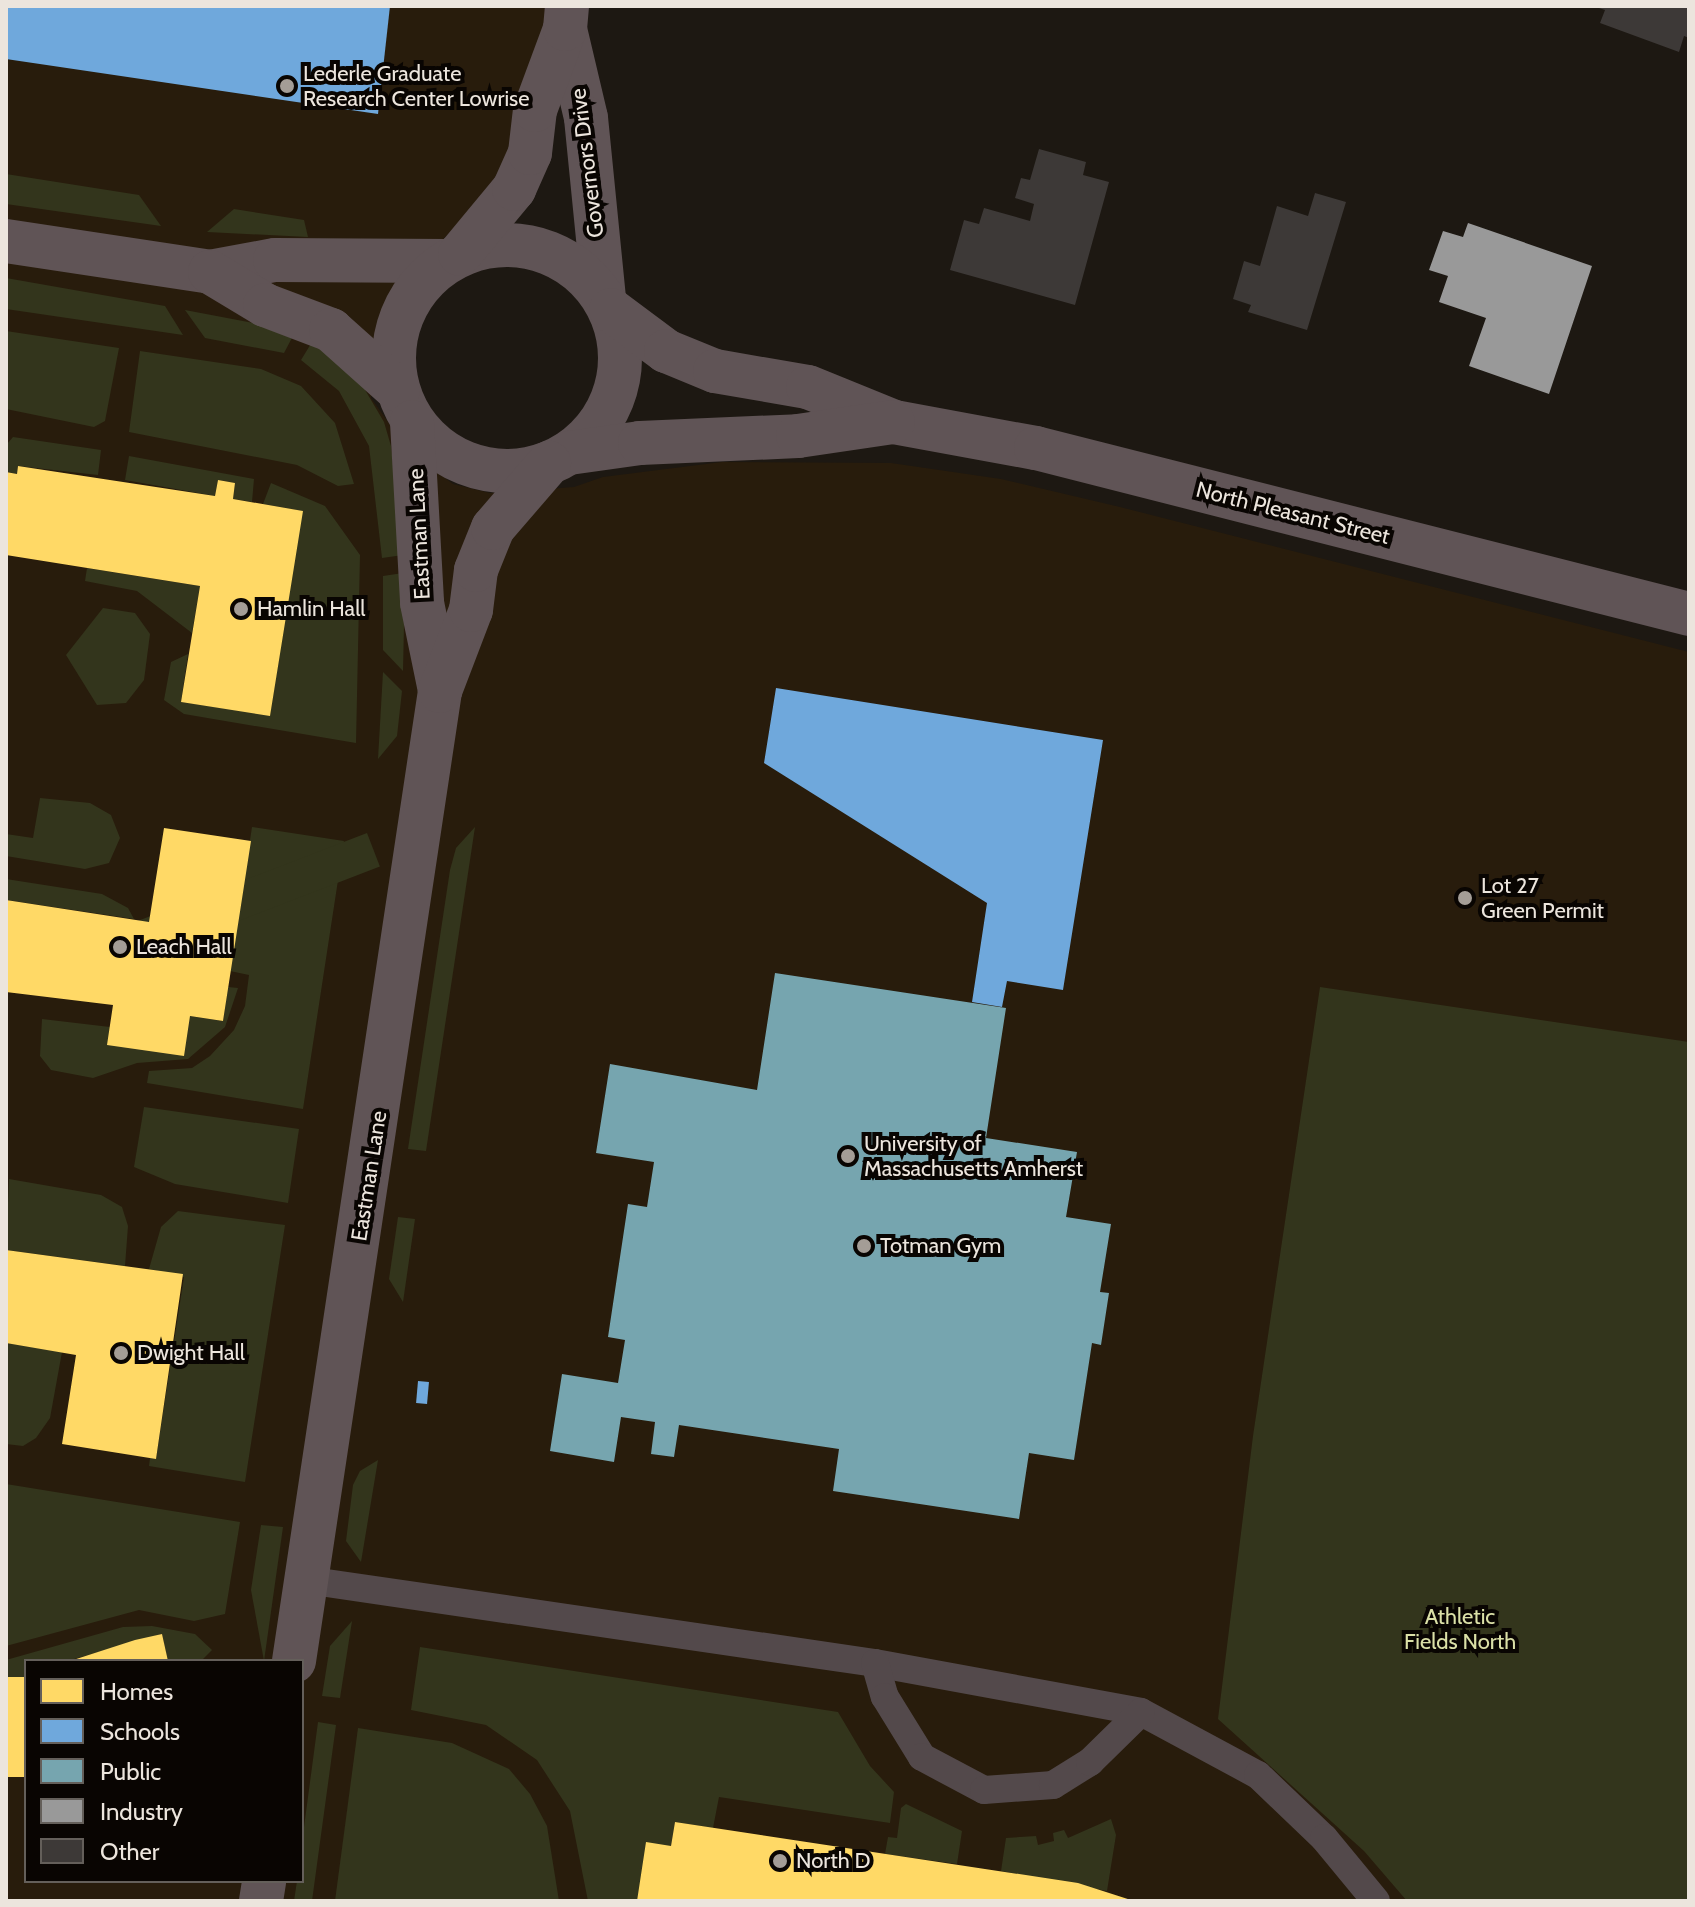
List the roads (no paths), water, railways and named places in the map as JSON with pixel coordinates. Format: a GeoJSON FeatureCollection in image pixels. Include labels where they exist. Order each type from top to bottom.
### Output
{"type":"FeatureCollection","features":[{"type":"Feature","properties":{"kind":"main road","name":"Governors Drive"},"geometry":{"type":"LineString","coordinates":[[454,257],[514,189],[530,153],[535,110],[566,17]]}},
{"type":"Feature","properties":{"kind":"main road","name":"Governors Drive"},"geometry":{"type":"LineString","coordinates":[[566,17],[586,118],[607,304]]}},
{"type":"Feature","properties":{"kind":"main road"},"geometry":{"type":"LineString","coordinates":[[6,241],[210,272],[275,260],[454,257],[496,244],[531,246],[566,260],[607,304],[621,352],[618,382],[608,409],[559,458],[512,471],[475,467],[441,450],[405,406],[331,330],[265,305],[210,272]]}},
{"type":"Feature","properties":{"kind":"main road"},"geometry":{"type":"LineString","coordinates":[[405,406],[395,335],[405,306],[423,280],[454,257]]}},
{"type":"Feature","properties":{"kind":"main road","name":"North Pleasant Street"},"geometry":{"type":"LineString","coordinates":[[607,304],[666,351],[715,371],[808,387],[894,422],[1036,448],[1689,614]]}},
{"type":"Feature","properties":{"kind":"main road","name":"Eastman Lane"},"geometry":{"type":"LineString","coordinates":[[405,406],[422,603],[440,691]]}},
{"type":"Feature","properties":{"kind":"main road","name":"North Pleasant Street"},"geometry":{"type":"LineString","coordinates":[[559,458],[640,443],[798,436],[894,422]]}},
{"type":"Feature","properties":{"kind":"main road","name":"Eastman Lane"},"geometry":{"type":"LineString","coordinates":[[294,1659],[440,691],[471,610],[476,570],[493,528],[559,458]]}},
{"type":"Feature","properties":{"kind":"lane"},"geometry":{"type":"LineString","coordinates":[[306,1580],[535,1609],[875,1663],[1141,1712],[1258,1775],[1324,1838],[1376,1901]]}},
{"type":"Feature","properties":{"kind":"lane"},"geometry":{"type":"LineString","coordinates":[[875,1663],[891,1710],[922,1757],[984,1790],[1053,1785],[1090,1762],[1141,1712]]}},
{"type":"Feature","properties":{"kind":"place","name":"Lederle Graduate Research Center Lowrise"},"geometry":{"type":"Point","coordinates":[287,86]}},
{"type":"Feature","properties":{"kind":"place","name":"Hamlin Hall"},"geometry":{"type":"Point","coordinates":[241,609]}},
{"type":"Feature","properties":{"kind":"place","name":"Lot 27 Green Permit"},"geometry":{"type":"Point","coordinates":[1465,898]}},
{"type":"Feature","properties":{"kind":"place","name":"Leach Hall"},"geometry":{"type":"Point","coordinates":[120,947]}},
{"type":"Feature","properties":{"kind":"place","name":"University of Massachusetts Amherst"},"geometry":{"type":"Point","coordinates":[848,1156]}},
{"type":"Feature","properties":{"kind":"place","name":"Totman Gym"},"geometry":{"type":"Point","coordinates":[864,1246]}},
{"type":"Feature","properties":{"kind":"place","name":"Dwight Hall"},"geometry":{"type":"Point","coordinates":[121,1353]}},
{"type":"Feature","properties":{"kind":"place","name":"North D"},"geometry":{"type":"Point","coordinates":[780,1861]}},
{"type":"Feature","properties":{"kind":"park label","name":"Athletic Fields North"},"geometry":{"type":"Point","coordinates":[1460,1628]}}]}
